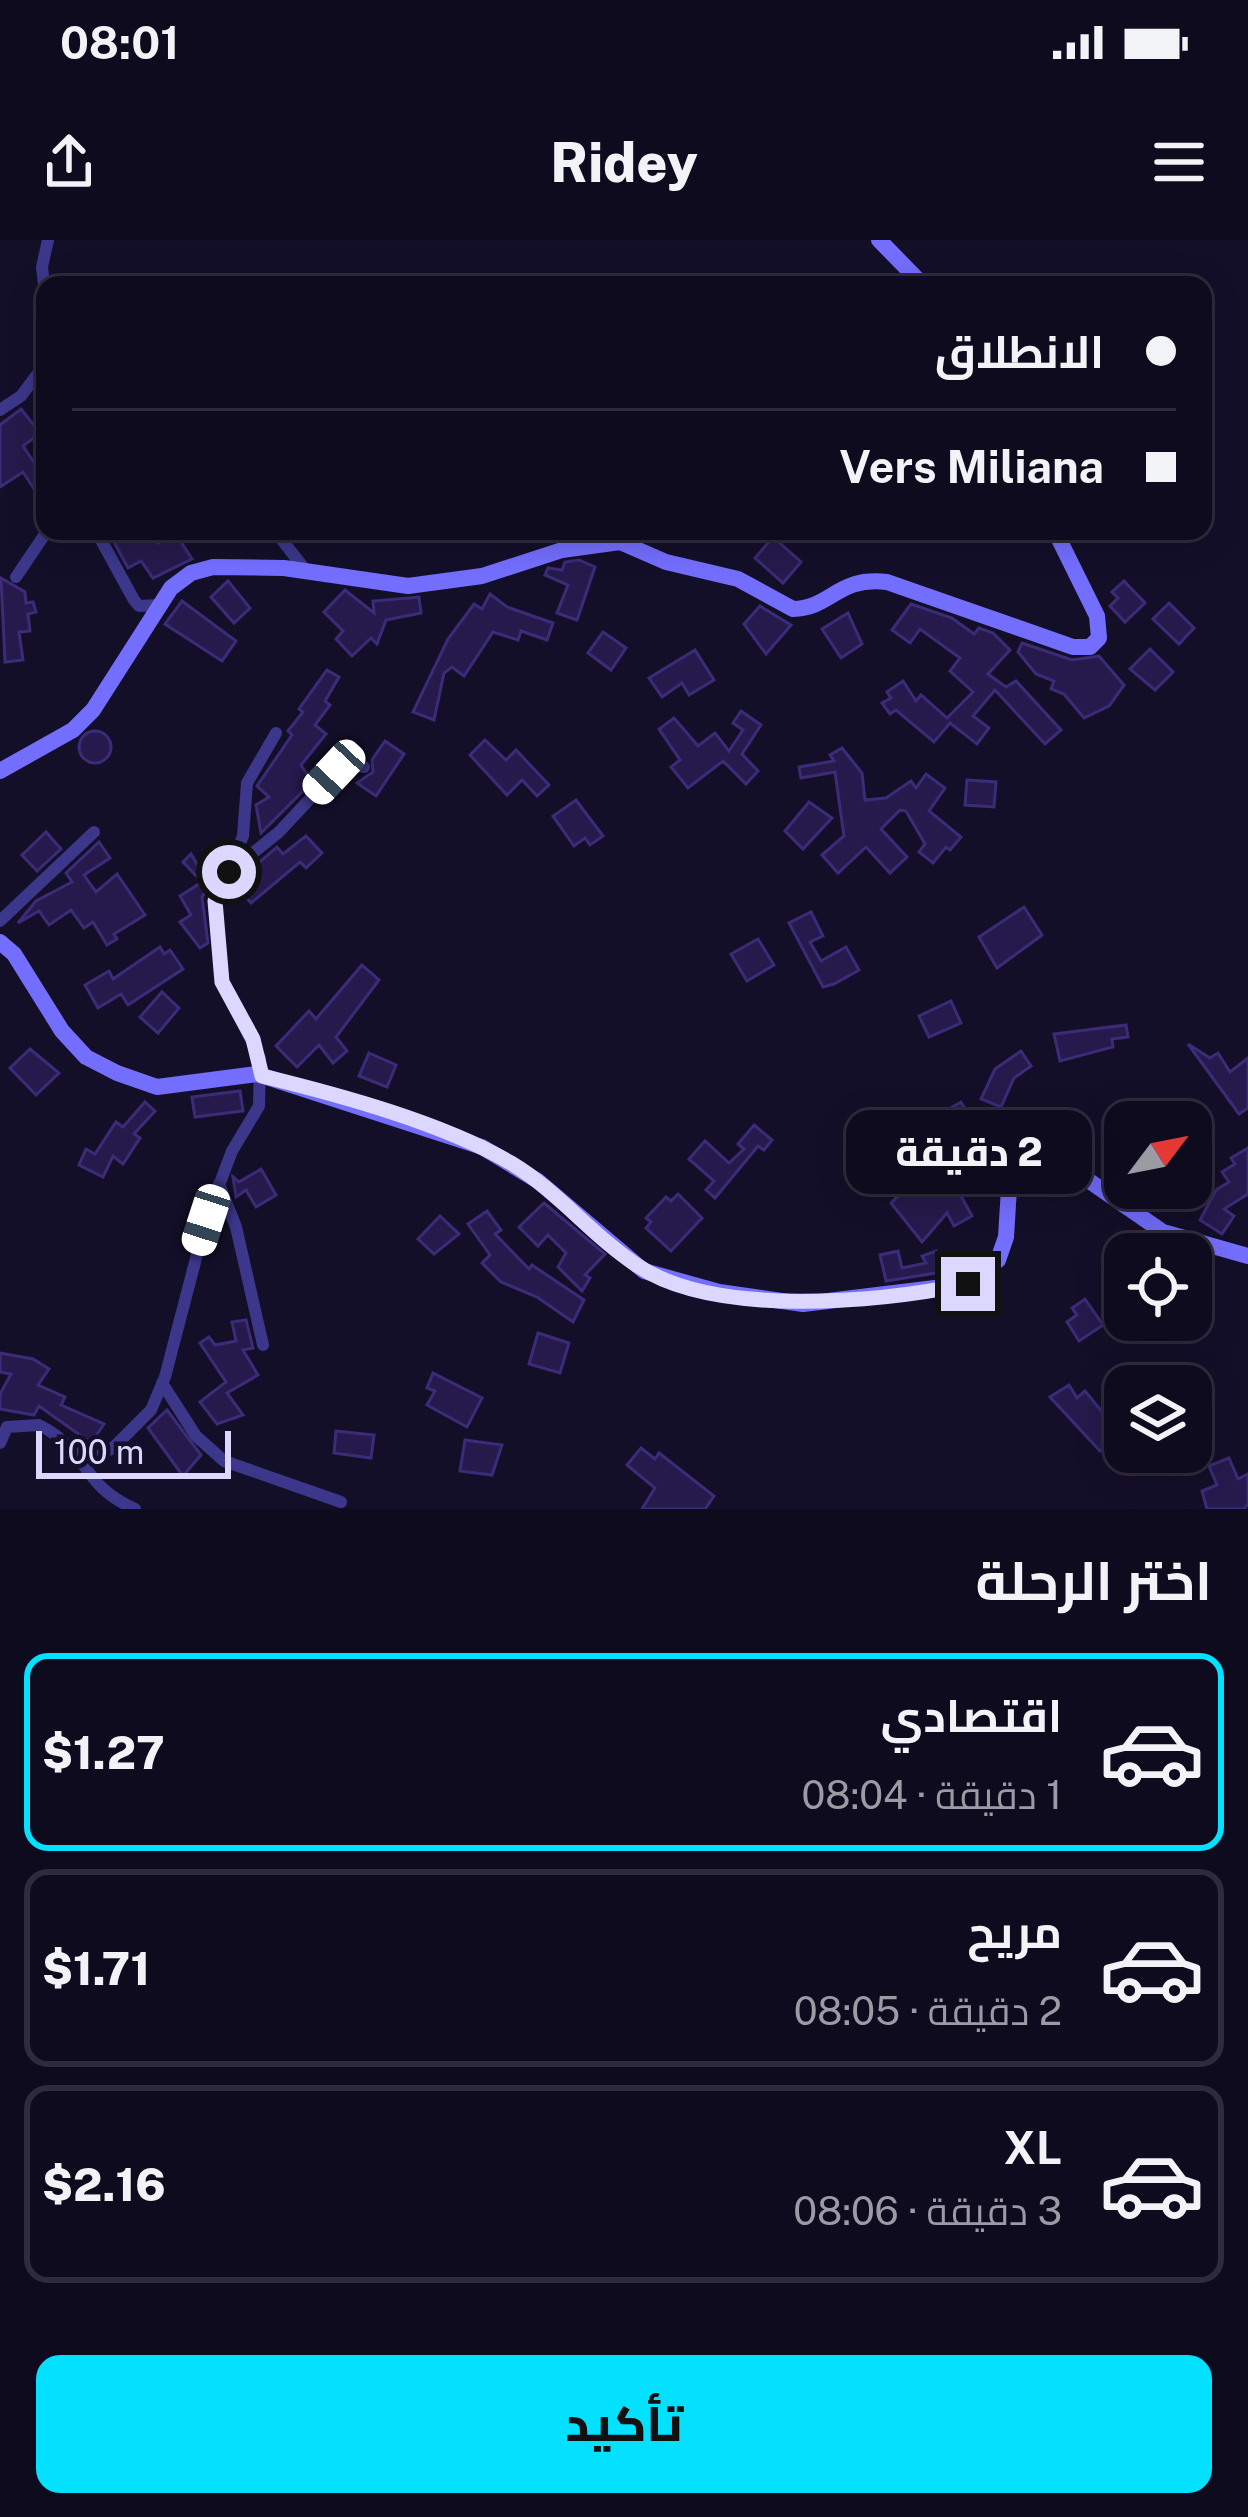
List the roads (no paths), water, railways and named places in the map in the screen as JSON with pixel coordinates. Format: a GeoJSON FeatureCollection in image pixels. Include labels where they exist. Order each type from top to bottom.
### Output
{"type":"FeatureCollection","features":[{"type":"Feature","properties":{"kind":"main road"},"geometry":{"type":"LineString","coordinates":[[879,240],[914,276]]}},
{"type":"Feature","properties":{"kind":"main road"},"geometry":{"type":"LineString","coordinates":[[0,771],[73,730],[92,710],[159,605],[182,579],[213,567],[307,572],[384,586],[432,585],[494,573],[588,544],[620,542],[666,562],[749,584],[794,609],[815,604],[855,580],[887,582],[1073,647],[1090,647],[1099,638],[1097,616],[1058,540]]}},
{"type":"Feature","properties":{"kind":"main road"},"geometry":{"type":"LineString","coordinates":[[0,942],[14,954],[62,1030],[86,1057],[117,1073],[172,1087],[225,1076],[262,1076],[482,1148],[538,1181],[623,1256],[666,1280],[777,1303],[968,1284],[998,1260],[1006,1237],[1010,1172],[1028,1151],[1060,1160],[1163,1232],[1248,1256]]}},
{"type":"Feature","properties":{"kind":"street"},"geometry":{"type":"LineString","coordinates":[[43,276],[48,240]]}},
{"type":"Feature","properties":{"kind":"street"},"geometry":{"type":"LineString","coordinates":[[0,410],[21,396],[36,376]]}},
{"type":"Feature","properties":{"kind":"street"},"geometry":{"type":"LineString","coordinates":[[16,577],[41,540]]}},
{"type":"Feature","properties":{"kind":"street"},"geometry":{"type":"LineString","coordinates":[[102,540],[134,600],[140,606],[159,605]]}},
{"type":"Feature","properties":{"kind":"street"},"geometry":{"type":"LineString","coordinates":[[282,540],[307,572]]}},
{"type":"Feature","properties":{"kind":"street"},"geometry":{"type":"LineString","coordinates":[[85,1464],[139,1426],[162,1383],[196,1251],[219,1184],[259,1106],[262,1076],[253,1039],[222,982],[215,901],[244,836],[248,783],[276,733]]}},
{"type":"Feature","properties":{"kind":"street"},"geometry":{"type":"LineString","coordinates":[[229,872],[278,832],[334,772],[344,765],[364,766]]}},
{"type":"Feature","properties":{"kind":"street"},"geometry":{"type":"LineString","coordinates":[[0,921],[94,832]]}},
{"type":"Feature","properties":{"kind":"street"},"geometry":{"type":"LineString","coordinates":[[219,1184],[236,1226],[263,1345]]}},
{"type":"Feature","properties":{"kind":"street"},"geometry":{"type":"LineString","coordinates":[[162,1383],[196,1436],[224,1461],[341,1502]]}},
{"type":"Feature","properties":{"kind":"street"},"geometry":{"type":"LineString","coordinates":[[0,1443],[3,1427],[39,1425],[85,1464],[94,1486],[135,1509]]}}]}
